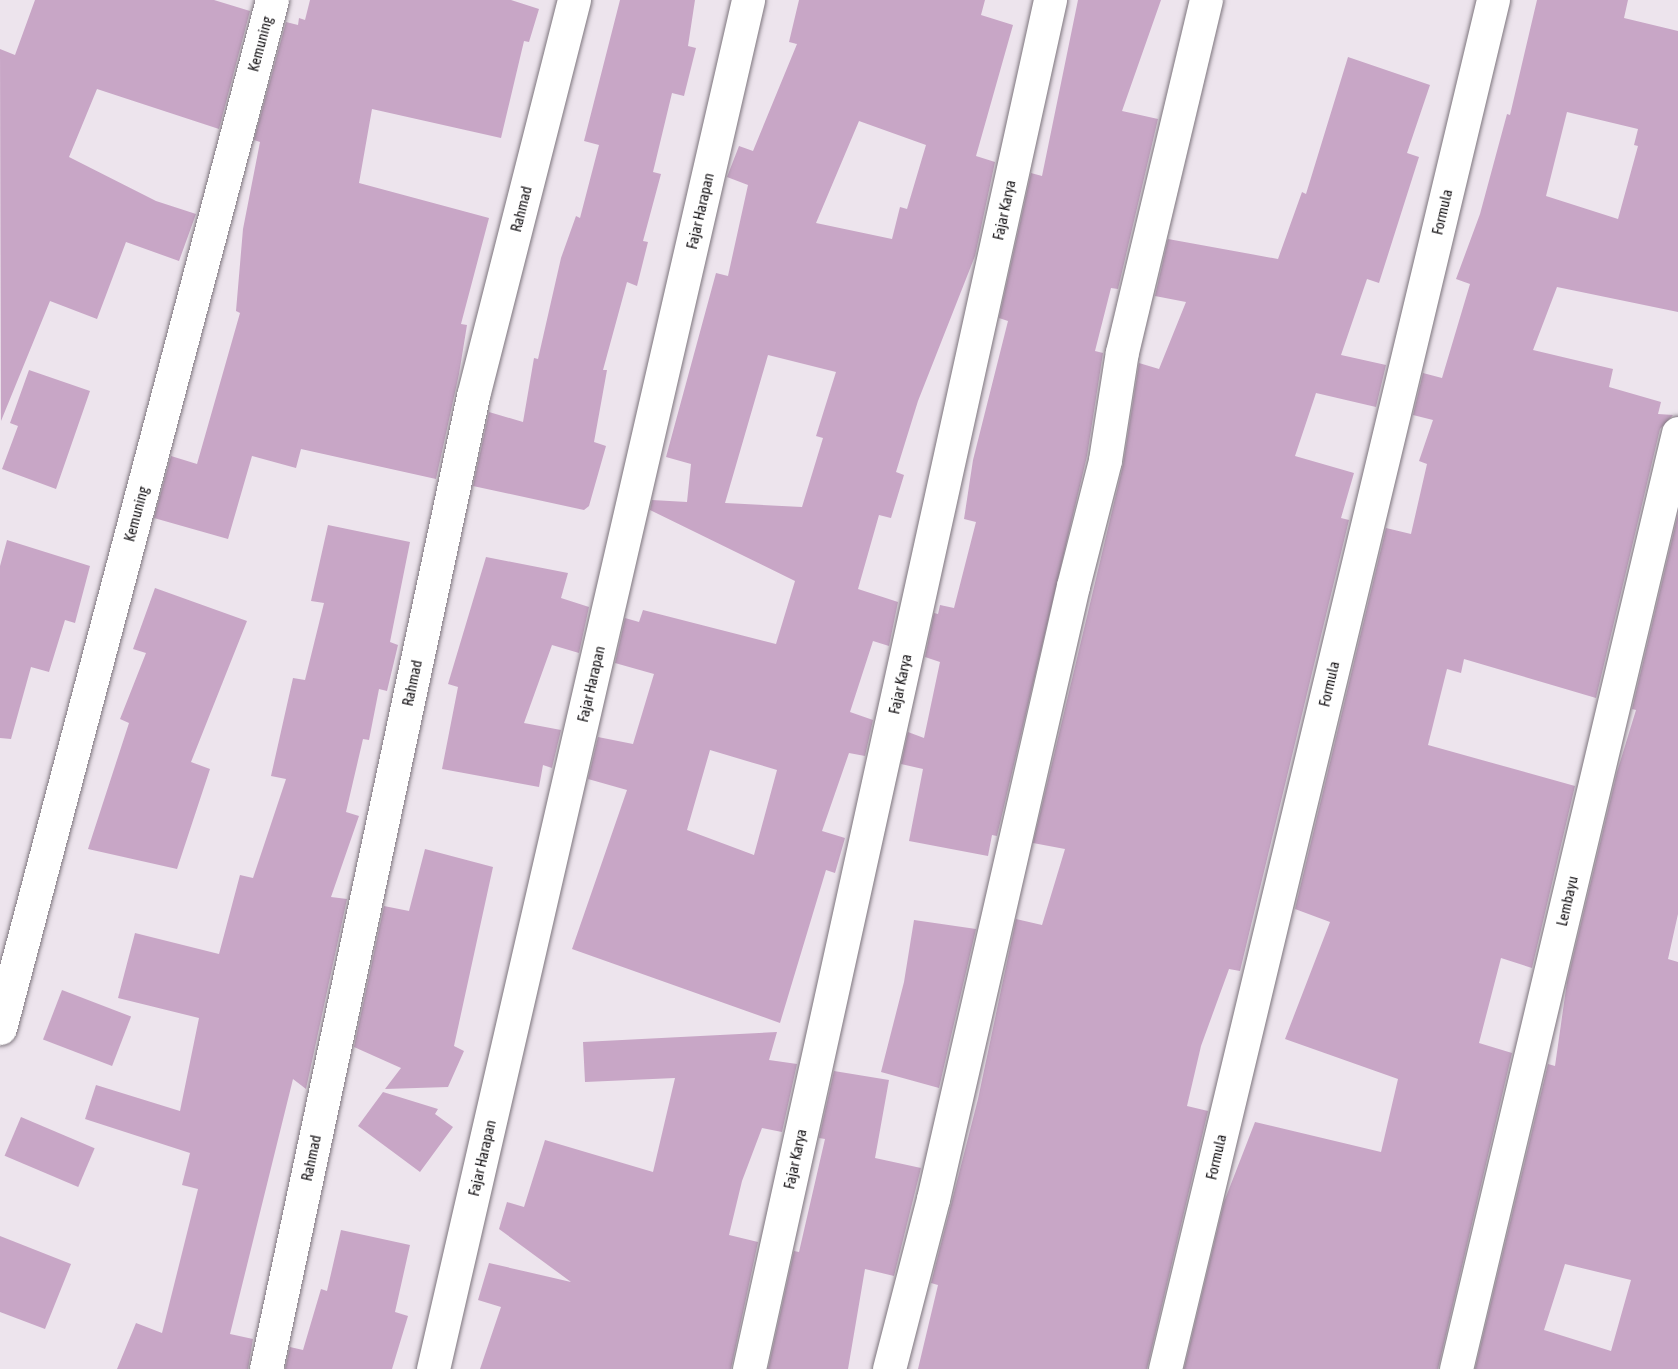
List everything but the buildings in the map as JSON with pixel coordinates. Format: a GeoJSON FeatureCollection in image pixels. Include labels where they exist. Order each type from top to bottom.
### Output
{"type":"FeatureCollection","features":[{"type":"Feature","properties":{"kind":"street","name":"Kemuning"},"geometry":{"type":"LineString","coordinates":[[0,1028],[272,0]]}},
{"type":"Feature","properties":{"kind":"street","name":"Rahmad"},"geometry":{"type":"LineString","coordinates":[[266,1369],[473,396],[574,0]]}},
{"type":"Feature","properties":{"kind":"street","name":"Fajar Harapan"},"geometry":{"type":"LineString","coordinates":[[433,1369],[748,0]]}},
{"type":"Feature","properties":{"kind":"street","name":"Fajar Karya"},"geometry":{"type":"LineString","coordinates":[[749,1369],[1050,0]]}},
{"type":"Feature","properties":{"kind":"street"},"geometry":{"type":"LineString","coordinates":[[890,1369],[933,1199],[1070,597],[1106,460],[1122,352],[1206,0]]}},
{"type":"Feature","properties":{"kind":"street","name":"Formula"},"geometry":{"type":"LineString","coordinates":[[1165,1369],[1493,0]]}},
{"type":"Feature","properties":{"kind":"street","name":"Lembayu"},"geometry":{"type":"LineString","coordinates":[[1456,1369],[1678,433]]}}]}
